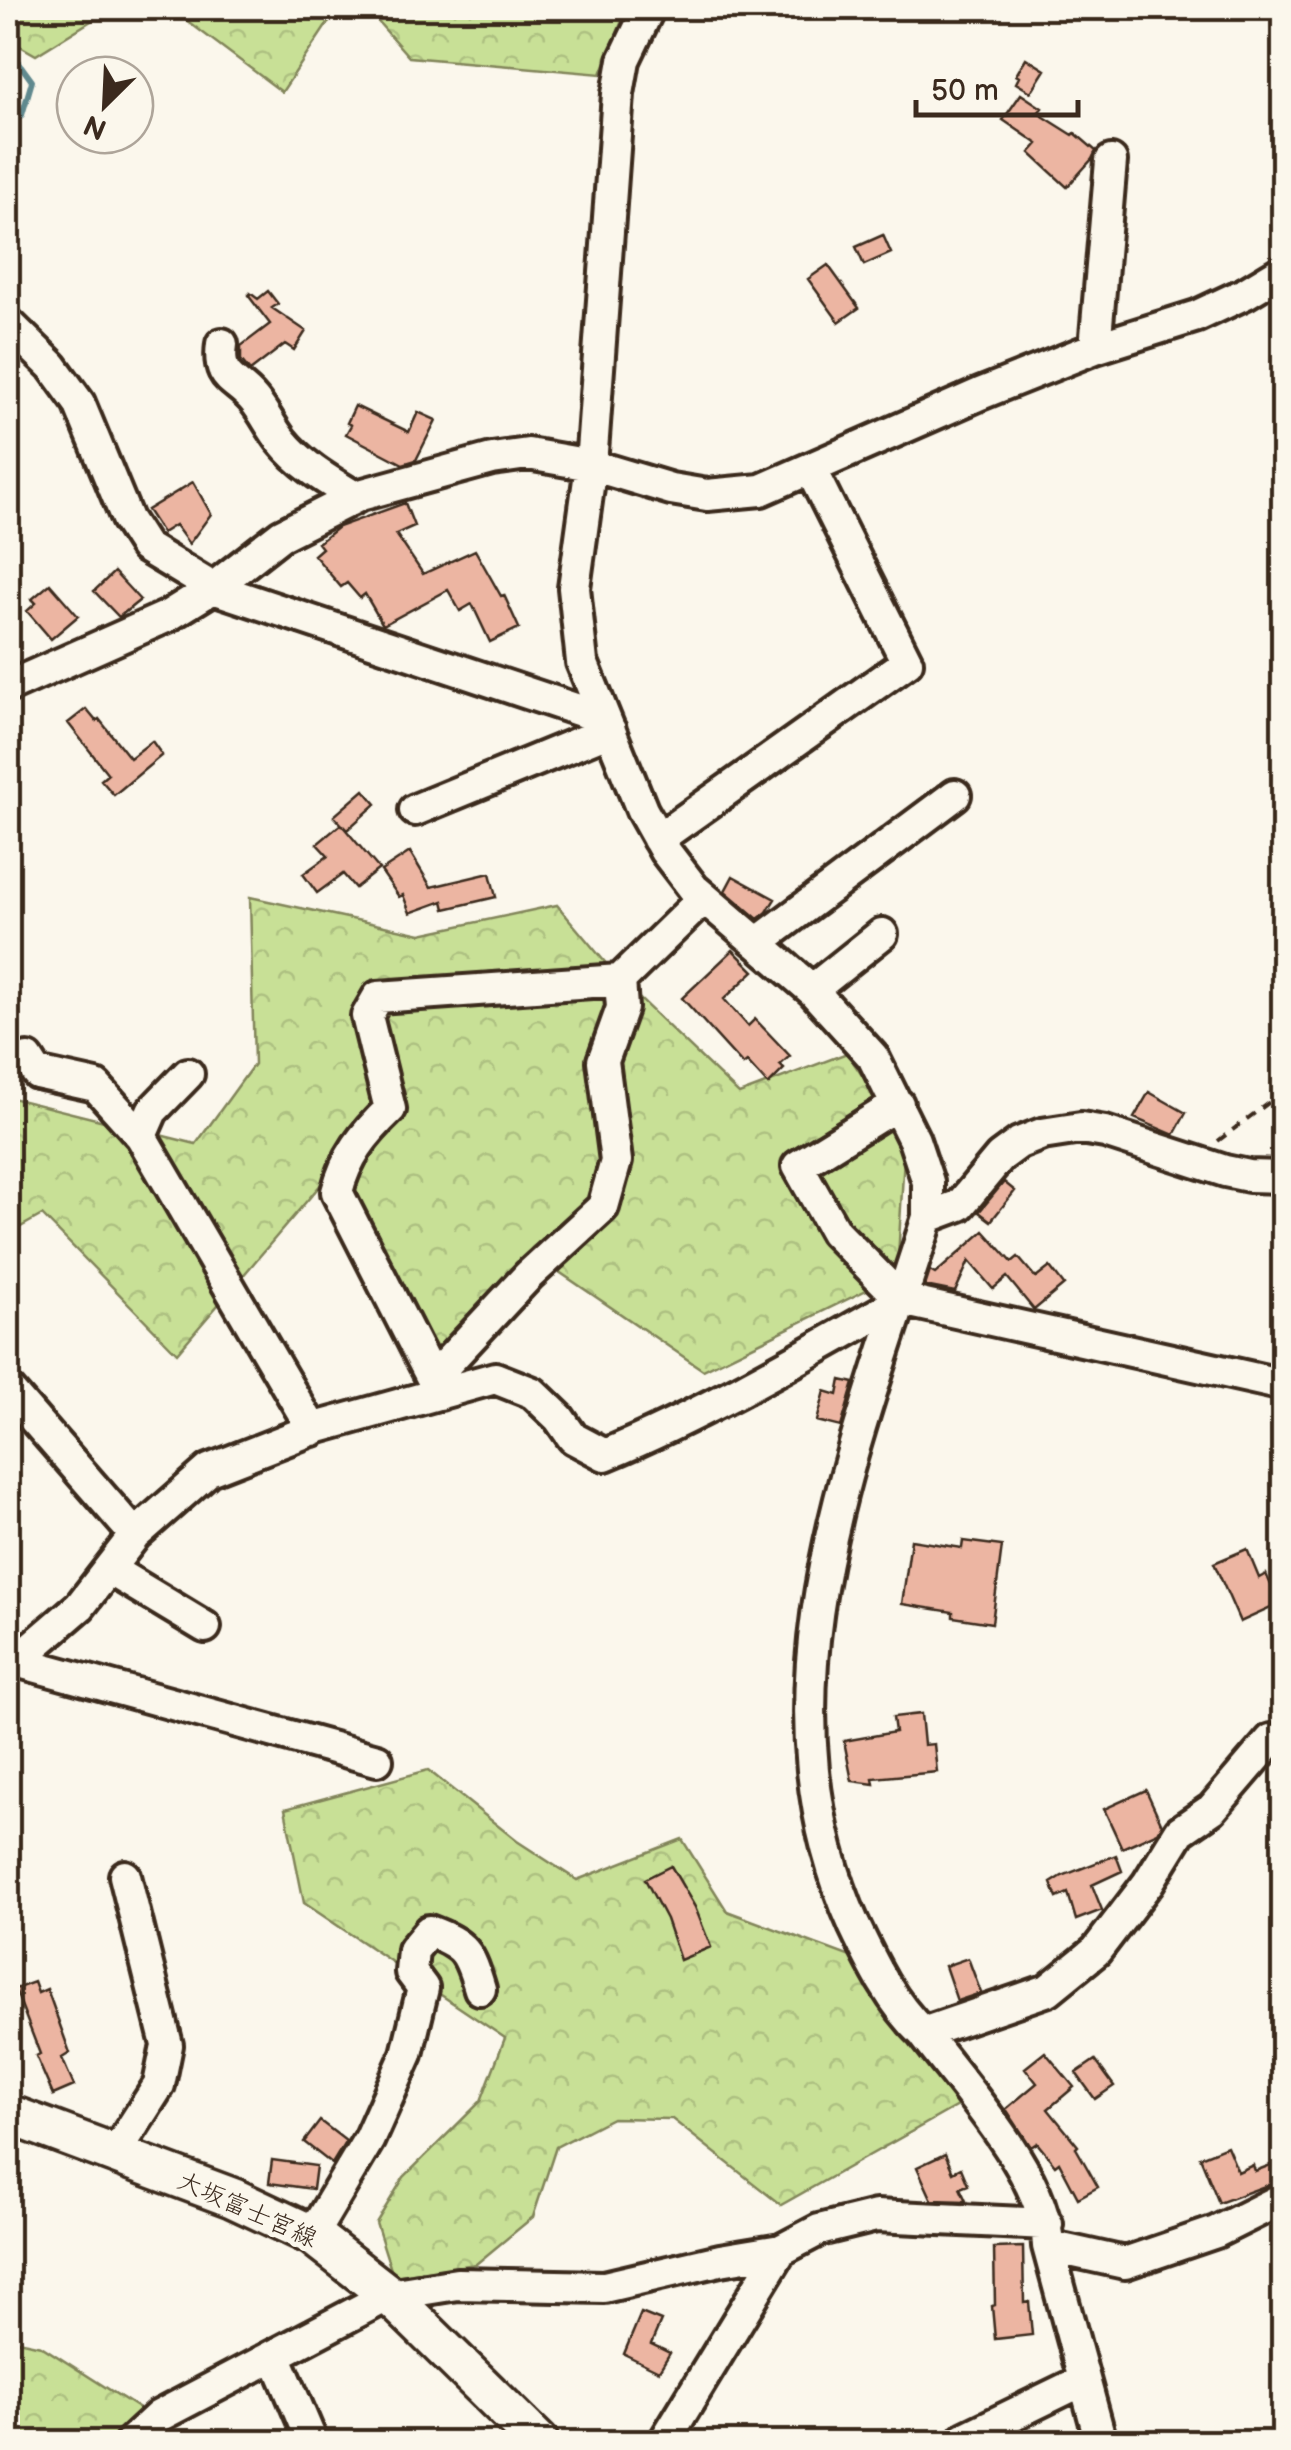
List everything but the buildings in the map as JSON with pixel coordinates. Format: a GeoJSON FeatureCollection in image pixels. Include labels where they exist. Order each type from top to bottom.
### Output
{"type":"FeatureCollection","features":[{"type":"Feature","properties":{"kind":"main road","name":"大坂富士宮線"},"geometry":{"type":"LineString","coordinates":[[8,2114],[234,2198],[312,2235],[389,2296],[539,2442]]}},
{"type":"Feature","properties":{"kind":"street"},"geometry":{"type":"LineString","coordinates":[[648,8],[624,60],[618,94],[591,466],[574,588],[582,662],[642,810],[658,838],[694,889],[812,990],[873,1057],[914,1140],[928,1182],[928,1218],[848,1468],[822,1576],[811,1644],[809,1714],[818,1808],[836,1882],[875,1966],[905,2016],[923,2033],[1020,2164],[1047,2235],[1101,2442]]}},
{"type":"Feature","properties":{"kind":"street"},"geometry":{"type":"LineString","coordinates":[[1095,348],[1111,161]]}},
{"type":"Feature","properties":{"kind":"street"},"geometry":{"type":"LineString","coordinates":[[8,688],[168,616],[214,588],[281,535],[355,497],[492,459],[528,454],[707,495],[762,490],[1095,348],[1198,316],[1246,294],[1284,270]]}},
{"type":"Feature","properties":{"kind":"street"},"geometry":{"type":"LineString","coordinates":[[8,322],[52,366],[80,402],[127,519],[145,548],[214,588],[608,725]]}},
{"type":"Feature","properties":{"kind":"street"},"geometry":{"type":"LineString","coordinates":[[222,344],[220,362],[228,379],[253,398],[280,438],[310,470],[355,497]]}},
{"type":"Feature","properties":{"kind":"street"},"geometry":{"type":"LineString","coordinates":[[658,838],[906,662],[811,470]]}},
{"type":"Feature","properties":{"kind":"street"},"geometry":{"type":"LineString","coordinates":[[415,810],[608,725]]}},
{"type":"Feature","properties":{"kind":"street"},"geometry":{"type":"LineString","coordinates":[[758,943],[955,795]]}},
{"type":"Feature","properties":{"kind":"street"},"geometry":{"type":"LineString","coordinates":[[436,1387],[337,1192],[343,1166],[364,1134],[390,1109],[367,1016],[378,997],[620,980],[704,898]]}},
{"type":"Feature","properties":{"kind":"street"},"geometry":{"type":"LineString","coordinates":[[812,990],[882,934]]}},
{"type":"Feature","properties":{"kind":"street"},"geometry":{"type":"LineString","coordinates":[[436,1387],[529,1275],[603,1206],[616,1161],[603,1061],[622,1008],[620,980]]}},
{"type":"Feature","properties":{"kind":"street"},"geometry":{"type":"LineString","coordinates":[[28,1059],[37,1073],[96,1086],[141,1136],[313,1430]]}},
{"type":"Feature","properties":{"kind":"street"},"geometry":{"type":"LineString","coordinates":[[141,1136],[152,1110],[188,1074]]}},
{"type":"Feature","properties":{"kind":"street"},"geometry":{"type":"LineString","coordinates":[[898,1104],[798,1166],[836,1232],[902,1300],[1284,1386]]}},
{"type":"Feature","properties":{"kind":"street"},"geometry":{"type":"LineString","coordinates":[[928,1218],[960,1205],[1000,1157],[1019,1144],[1042,1134],[1081,1128],[1249,1176],[1284,1177]]}},
{"type":"Feature","properties":{"kind":"street"},"geometry":{"type":"LineString","coordinates":[[12,1665],[80,1606],[134,1536],[208,1470],[436,1387],[495,1378],[533,1392],[559,1418],[572,1438],[604,1455],[734,1394],[902,1300]]}},
{"type":"Feature","properties":{"kind":"street"},"geometry":{"type":"LineString","coordinates":[[8,1389],[134,1536]]}},
{"type":"Feature","properties":{"kind":"street"},"geometry":{"type":"LineString","coordinates":[[109,1569],[205,1627]]}},
{"type":"Feature","properties":{"kind":"street"},"geometry":{"type":"LineString","coordinates":[[12,1665],[377,1760]]}},
{"type":"Feature","properties":{"kind":"street"},"geometry":{"type":"LineString","coordinates":[[923,2033],[1048,1990],[1096,1951],[1180,1831],[1212,1809],[1270,1740],[1284,1740]]}},
{"type":"Feature","properties":{"kind":"street"},"geometry":{"type":"LineString","coordinates":[[115,2154],[159,2085],[167,2045],[125,1876]]}},
{"type":"Feature","properties":{"kind":"street"},"geometry":{"type":"LineString","coordinates":[[312,2235],[369,2138],[407,2054],[423,1988],[411,1972],[413,1950],[429,1931],[450,1938],[469,1952],[480,1989]]}},
{"type":"Feature","properties":{"kind":"street"},"geometry":{"type":"LineString","coordinates":[[131,2442],[158,2416],[389,2296],[457,2284],[604,2287],[781,2250],[819,2230],[876,2216],[1047,2235],[1125,2263],[1216,2232],[1284,2198]]}},
{"type":"Feature","properties":{"kind":"street"},"geometry":{"type":"LineString","coordinates":[[664,2442],[781,2250]]}},
{"type":"Feature","properties":{"kind":"street"},"geometry":{"type":"LineString","coordinates":[[275,2355],[312,2442]]}},
{"type":"Feature","properties":{"kind":"street"},"geometry":{"type":"LineString","coordinates":[[965,2438],[1084,2380]]}},
{"type":"Feature","properties":{"kind":"path"},"geometry":{"type":"LineString","coordinates":[[1194,1160],[1284,1091]]}},
{"type":"Feature","properties":{"kind":"green space"},"geometry":{"type":"Polygon","coordinates":[[[8,8],[112,8],[36,55],[8,39],[8,8]]]}},
{"type":"Feature","properties":{"kind":"green space"},"geometry":{"type":"Polygon","coordinates":[[[170,8],[338,8],[282,92],[170,8]]]}},
{"type":"Feature","properties":{"kind":"green space"},"geometry":{"type":"Polygon","coordinates":[[[366,8],[627,8],[601,74],[409,57],[366,8]]]}},
{"type":"Feature","properties":{"kind":"green space"},"geometry":{"type":"Polygon","coordinates":[[[250,897],[421,934],[557,905],[620,980],[739,1094],[847,1053],[905,1139],[897,1275],[703,1370],[543,1261],[432,1379],[323,1182],[177,1353],[42,1215],[8,1234],[8,1097],[196,1144],[254,1064],[250,897]]]}},
{"type":"Feature","properties":{"kind":"green space"},"geometry":{"type":"Polygon","coordinates":[[[428,1770],[517,1841],[577,1880],[682,1839],[727,1911],[875,1966],[957,2106],[781,2205],[672,2119],[612,2118],[556,2147],[533,2217],[476,2264],[393,2276],[376,2223],[404,2177],[481,2101],[505,2038],[304,1903],[285,1809],[428,1770]]]}},
{"type":"Feature","properties":{"kind":"green space"},"geometry":{"type":"Polygon","coordinates":[[[8,2339],[41,2346],[182,2436],[205,2442],[8,2442],[8,2339]]]}},
{"type":"Feature","properties":{"kind":"waterway"},"geometry":{"type":"LineString","coordinates":[[8,48],[32,81],[22,115],[8,126]]}}]}
